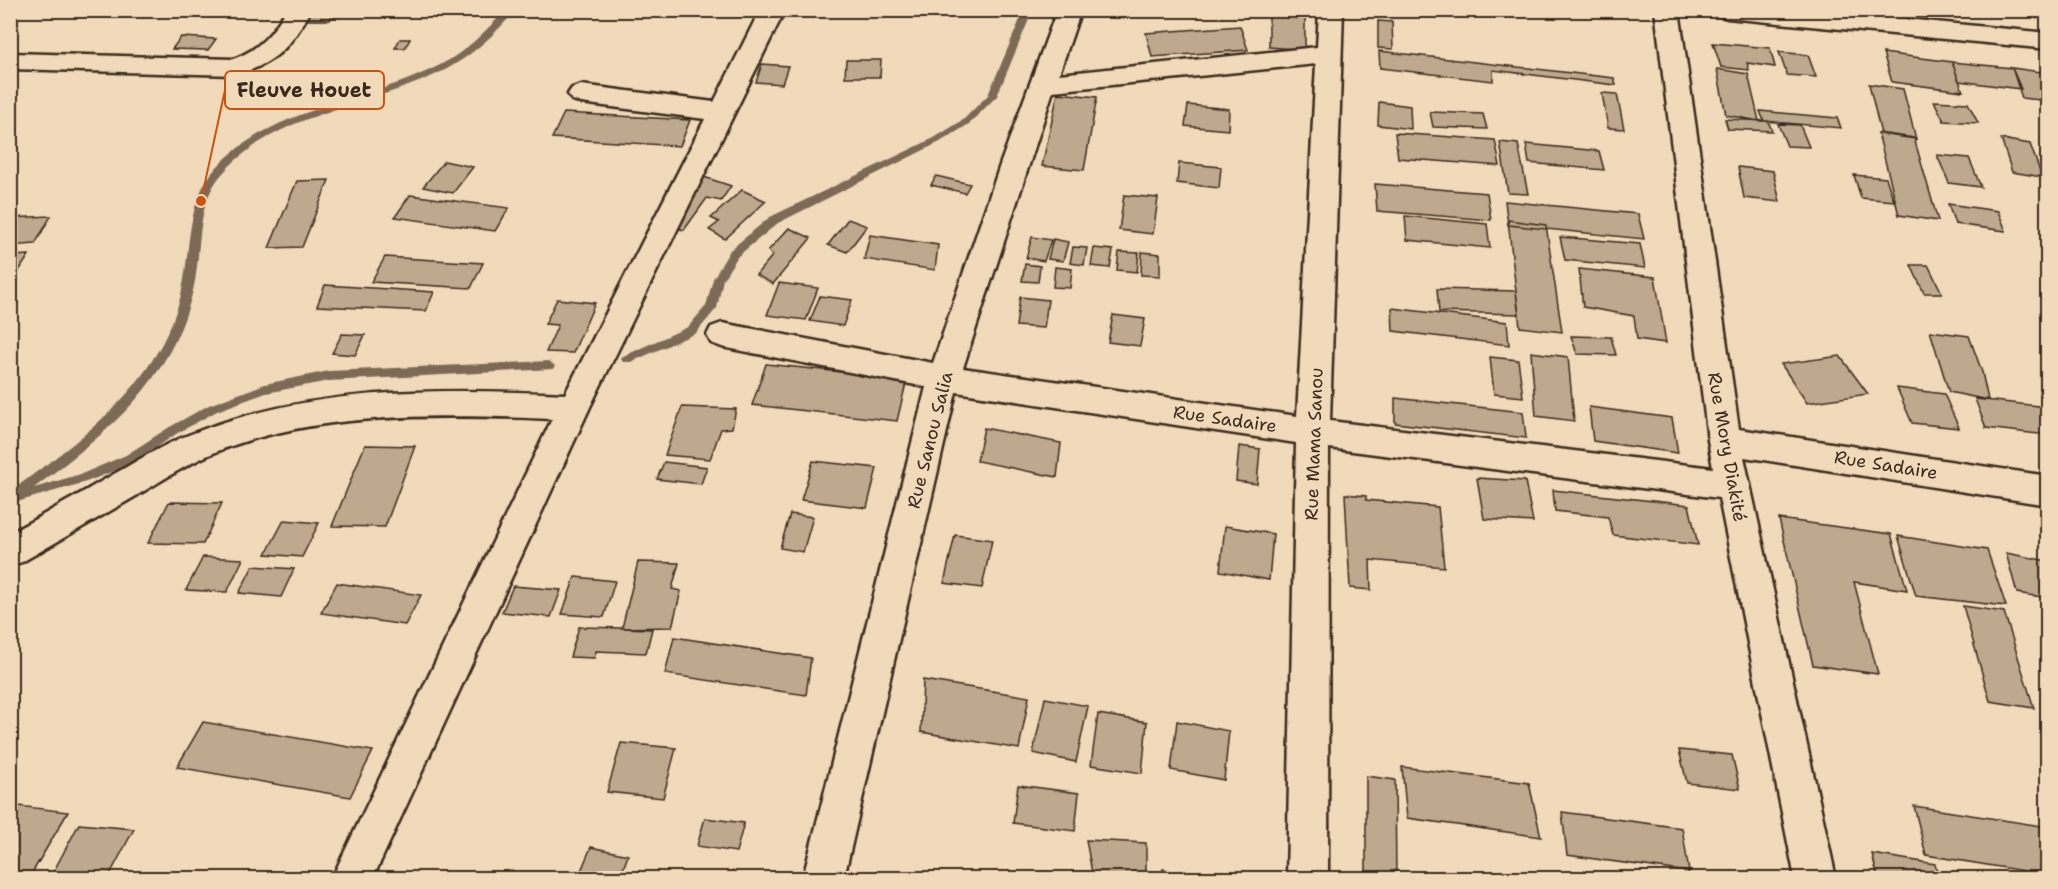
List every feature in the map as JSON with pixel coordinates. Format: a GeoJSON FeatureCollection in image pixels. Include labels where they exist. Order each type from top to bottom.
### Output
{"type":"FeatureCollection","features":[{"type":"Feature","properties":{"kind":"street"},"geometry":{"type":"LineString","coordinates":[[10,61],[235,67],[257,60],[278,43],[299,10]]}},
{"type":"Feature","properties":{"kind":"street"},"geometry":{"type":"LineString","coordinates":[[352,879],[574,407],[773,10]]}},
{"type":"Feature","properties":{"kind":"street","name":"Rue Sanou Salia"},"geometry":{"type":"LineString","coordinates":[[823,879],[944,378],[1015,162],[1069,10]]}},
{"type":"Feature","properties":{"kind":"street","name":"Rue Mama Sanou"},"geometry":{"type":"LineString","coordinates":[[1306,879],[1313,432],[1331,10]]}},
{"type":"Feature","properties":{"kind":"street","name":"Rue Mory Diakité"},"geometry":{"type":"LineString","coordinates":[[1667,10],[1724,440],[1816,879]]}},
{"type":"Feature","properties":{"kind":"street"},"geometry":{"type":"LineString","coordinates":[[1727,10],[2048,41]]}},
{"type":"Feature","properties":{"kind":"street"},"geometry":{"type":"LineString","coordinates":[[1042,84],[1330,54]]}},
{"type":"Feature","properties":{"kind":"street"},"geometry":{"type":"LineString","coordinates":[[581,94],[722,112]]}},
{"type":"Feature","properties":{"kind":"street","name":"Rue Sadaire"},"geometry":{"type":"LineString","coordinates":[[722,335],[944,378],[1313,432],[1732,485]]}},
{"type":"Feature","properties":{"kind":"street"},"geometry":{"type":"LineString","coordinates":[[10,551],[171,459],[213,440],[259,426],[317,414],[381,405],[473,402],[574,407]]}},
{"type":"Feature","properties":{"kind":"street","name":"Rue Sadaire"},"geometry":{"type":"LineString","coordinates":[[1724,440],[2048,491]]}},
{"type":"Feature","properties":{"kind":"building"},"geometry":{"type":"Polygon","coordinates":[[[312,10],[335,10],[330,20],[307,20],[312,10]]]}},
{"type":"Feature","properties":{"kind":"building"},"geometry":{"type":"Polygon","coordinates":[[[1269,10],[1305,10],[1305,50],[1269,47],[1269,10]]]}},
{"type":"Feature","properties":{"kind":"building"},"geometry":{"type":"Polygon","coordinates":[[[1378,21],[1392,22],[1393,49],[1378,48],[1378,21]]]}},
{"type":"Feature","properties":{"kind":"building"},"geometry":{"type":"Polygon","coordinates":[[[1240,26],[1248,50],[1152,57],[1146,33],[1240,26]]]}},
{"type":"Feature","properties":{"kind":"building"},"geometry":{"type":"Polygon","coordinates":[[[181,37],[216,39],[208,50],[172,49],[181,37]]]}},
{"type":"Feature","properties":{"kind":"building"},"geometry":{"type":"Polygon","coordinates":[[[400,39],[410,39],[405,48],[395,48],[400,39]]]}},
{"type":"Feature","properties":{"kind":"building"},"geometry":{"type":"Polygon","coordinates":[[[1713,43],[1770,48],[1775,67],[1747,63],[1749,70],[1721,67],[1713,43]]]}},
{"type":"Feature","properties":{"kind":"building"},"geometry":{"type":"Polygon","coordinates":[[[1379,51],[1614,78],[1616,85],[1493,70],[1493,81],[1380,68],[1379,51]]]}},
{"type":"Feature","properties":{"kind":"building"},"geometry":{"type":"Polygon","coordinates":[[[1779,52],[1808,55],[1816,77],[1787,75],[1779,52]]]}},
{"type":"Feature","properties":{"kind":"building"},"geometry":{"type":"Polygon","coordinates":[[[1883,53],[1952,62],[1963,91],[1892,82],[1883,53]]]}},
{"type":"Feature","properties":{"kind":"building"},"geometry":{"type":"Polygon","coordinates":[[[846,60],[881,60],[880,77],[845,77],[846,60]]]}},
{"type":"Feature","properties":{"kind":"building"},"geometry":{"type":"Polygon","coordinates":[[[1952,62],[2012,68],[2021,89],[1959,81],[1952,62]]]}},
{"type":"Feature","properties":{"kind":"building"},"geometry":{"type":"Polygon","coordinates":[[[762,64],[788,66],[782,84],[756,82],[762,64]]]}},
{"type":"Feature","properties":{"kind":"building"},"geometry":{"type":"Polygon","coordinates":[[[2012,68],[2048,73],[2048,101],[2022,98],[2012,68]]]}},
{"type":"Feature","properties":{"kind":"building"},"geometry":{"type":"Polygon","coordinates":[[[1717,69],[1748,74],[1759,121],[1726,115],[1717,69]]]}},
{"type":"Feature","properties":{"kind":"building"},"geometry":{"type":"Polygon","coordinates":[[[1869,84],[1903,89],[1916,139],[1881,134],[1869,84]]]}},
{"type":"Feature","properties":{"kind":"building"},"geometry":{"type":"Polygon","coordinates":[[[1058,93],[1097,97],[1084,170],[1042,166],[1058,93]]]}},
{"type":"Feature","properties":{"kind":"building"},"geometry":{"type":"Polygon","coordinates":[[[1602,93],[1617,94],[1624,129],[1608,128],[1602,93]]]}},
{"type":"Feature","properties":{"kind":"building"},"geometry":{"type":"Polygon","coordinates":[[[1934,101],[1968,103],[1978,123],[1944,121],[1934,101]]]}},
{"type":"Feature","properties":{"kind":"building"},"geometry":{"type":"Polygon","coordinates":[[[1379,102],[1410,106],[1411,129],[1378,125],[1379,102]]]}},
{"type":"Feature","properties":{"kind":"building"},"geometry":{"type":"Polygon","coordinates":[[[1188,105],[1229,109],[1228,130],[1185,126],[1188,105]]]}},
{"type":"Feature","properties":{"kind":"building"},"geometry":{"type":"Polygon","coordinates":[[[1760,111],[1837,118],[1841,128],[1764,121],[1760,111]]]}},
{"type":"Feature","properties":{"kind":"building"},"geometry":{"type":"Polygon","coordinates":[[[1430,112],[1483,114],[1487,129],[1433,127],[1430,112]]]}},
{"type":"Feature","properties":{"kind":"building"},"geometry":{"type":"Polygon","coordinates":[[[564,113],[690,120],[680,146],[552,138],[564,113]]]}},
{"type":"Feature","properties":{"kind":"building"},"geometry":{"type":"Polygon","coordinates":[[[1725,119],[1768,121],[1772,131],[1728,129],[1725,119]]]}},
{"type":"Feature","properties":{"kind":"building"},"geometry":{"type":"Polygon","coordinates":[[[1778,124],[1800,125],[1809,147],[1787,146],[1778,124]]]}},
{"type":"Feature","properties":{"kind":"building"},"geometry":{"type":"Polygon","coordinates":[[[1395,133],[1495,140],[1500,166],[1398,158],[1395,133]]]}},
{"type":"Feature","properties":{"kind":"building"},"geometry":{"type":"Polygon","coordinates":[[[1878,133],[1914,138],[1938,221],[1899,215],[1878,133]]]}},
{"type":"Feature","properties":{"kind":"building"},"geometry":{"type":"Polygon","coordinates":[[[2001,139],[2030,144],[2042,177],[2012,172],[2001,139]]]}},
{"type":"Feature","properties":{"kind":"building"},"geometry":{"type":"Polygon","coordinates":[[[1500,142],[1518,144],[1528,194],[1508,193],[1500,142]]]}},
{"type":"Feature","properties":{"kind":"building"},"geometry":{"type":"Polygon","coordinates":[[[1526,144],[1599,151],[1604,170],[1529,163],[1526,144]]]}},
{"type":"Feature","properties":{"kind":"building"},"geometry":{"type":"Polygon","coordinates":[[[1937,155],[1969,158],[1981,187],[1949,183],[1937,155]]]}},
{"type":"Feature","properties":{"kind":"building"},"geometry":{"type":"Polygon","coordinates":[[[444,161],[473,167],[453,193],[423,187],[444,161]]]}},
{"type":"Feature","properties":{"kind":"building"},"geometry":{"type":"Polygon","coordinates":[[[1179,163],[1221,167],[1219,188],[1177,183],[1179,163]]]}},
{"type":"Feature","properties":{"kind":"building"},"geometry":{"type":"Polygon","coordinates":[[[1738,167],[1773,171],[1780,202],[1744,198],[1738,167]]]}},
{"type":"Feature","properties":{"kind":"building"},"geometry":{"type":"Polygon","coordinates":[[[1854,175],[1886,178],[1894,201],[1861,198],[1854,175]]]}},
{"type":"Feature","properties":{"kind":"building"},"geometry":{"type":"Polygon","coordinates":[[[701,176],[731,186],[721,201],[707,198],[684,230],[667,224],[701,176]]]}},
{"type":"Feature","properties":{"kind":"building"},"geometry":{"type":"Polygon","coordinates":[[[936,176],[970,184],[965,193],[931,185],[936,176]]]}},
{"type":"Feature","properties":{"kind":"building"},"geometry":{"type":"Polygon","coordinates":[[[329,180],[302,247],[269,248],[297,181],[329,180]]]}},
{"type":"Feature","properties":{"kind":"building"},"geometry":{"type":"Polygon","coordinates":[[[1375,184],[1487,193],[1491,220],[1377,211],[1375,184]]]}},
{"type":"Feature","properties":{"kind":"building"},"geometry":{"type":"Polygon","coordinates":[[[742,190],[766,201],[725,239],[709,230],[719,222],[711,218],[742,190]]]}},
{"type":"Feature","properties":{"kind":"building"},"geometry":{"type":"Polygon","coordinates":[[[410,195],[509,208],[495,231],[395,217],[410,195]]]}},
{"type":"Feature","properties":{"kind":"building"},"geometry":{"type":"Polygon","coordinates":[[[1124,195],[1158,198],[1153,234],[1119,230],[1124,195]]]}},
{"type":"Feature","properties":{"kind":"building"},"geometry":{"type":"Polygon","coordinates":[[[1505,201],[1638,214],[1644,239],[1508,225],[1505,201]]]}},
{"type":"Feature","properties":{"kind":"building"},"geometry":{"type":"Polygon","coordinates":[[[1948,204],[1998,211],[2006,231],[1955,224],[1948,204]]]}},
{"type":"Feature","properties":{"kind":"building"},"geometry":{"type":"Polygon","coordinates":[[[51,216],[35,244],[10,246],[10,218],[51,216]]]}},
{"type":"Feature","properties":{"kind":"building"},"geometry":{"type":"Polygon","coordinates":[[[1405,216],[1487,224],[1490,248],[1407,240],[1405,216]]]}},
{"type":"Feature","properties":{"kind":"building"},"geometry":{"type":"Polygon","coordinates":[[[848,219],[867,226],[847,252],[828,245],[848,219]]]}},
{"type":"Feature","properties":{"kind":"building"},"geometry":{"type":"Polygon","coordinates":[[[1508,220],[1546,225],[1562,332],[1520,327],[1508,220]]]}},
{"type":"Feature","properties":{"kind":"building"},"geometry":{"type":"Polygon","coordinates":[[[789,228],[811,238],[773,284],[756,275],[773,255],[768,251],[789,228]]]}},
{"type":"Feature","properties":{"kind":"building"},"geometry":{"type":"Polygon","coordinates":[[[870,235],[938,245],[935,270],[864,259],[870,235]]]}},
{"type":"Feature","properties":{"kind":"building"},"geometry":{"type":"Polygon","coordinates":[[[1032,237],[1051,240],[1044,261],[1026,258],[1032,237]]]}},
{"type":"Feature","properties":{"kind":"building"},"geometry":{"type":"Polygon","coordinates":[[[1560,237],[1640,244],[1645,268],[1565,260],[1560,237]]]}},
{"type":"Feature","properties":{"kind":"building"},"geometry":{"type":"Polygon","coordinates":[[[1053,239],[1068,242],[1063,261],[1048,259],[1053,239]]]}},
{"type":"Feature","properties":{"kind":"building"},"geometry":{"type":"Polygon","coordinates":[[[1073,247],[1087,248],[1084,265],[1070,263],[1073,247]]]}},
{"type":"Feature","properties":{"kind":"building"},"geometry":{"type":"Polygon","coordinates":[[[1094,248],[1113,250],[1110,268],[1091,266],[1094,248]]]}},
{"type":"Feature","properties":{"kind":"building"},"geometry":{"type":"Polygon","coordinates":[[[1119,252],[1139,253],[1137,272],[1117,270],[1119,252]]]}},
{"type":"Feature","properties":{"kind":"building"},"geometry":{"type":"Polygon","coordinates":[[[1142,252],[1160,254],[1160,276],[1141,275],[1142,252]]]}},
{"type":"Feature","properties":{"kind":"building"},"geometry":{"type":"Polygon","coordinates":[[[29,255],[10,285],[10,256],[29,255]]]}},
{"type":"Feature","properties":{"kind":"building"},"geometry":{"type":"Polygon","coordinates":[[[385,257],[483,263],[471,288],[371,282],[385,257]]]}},
{"type":"Feature","properties":{"kind":"building"},"geometry":{"type":"Polygon","coordinates":[[[1025,264],[1040,266],[1038,282],[1022,281],[1025,264]]]}},
{"type":"Feature","properties":{"kind":"building"},"geometry":{"type":"Polygon","coordinates":[[[1911,265],[1928,265],[1942,293],[1924,293],[1911,265]]]}},
{"type":"Feature","properties":{"kind":"building"},"geometry":{"type":"Polygon","coordinates":[[[1055,267],[1072,269],[1070,288],[1053,287],[1055,267]]]}},
{"type":"Feature","properties":{"kind":"building"},"geometry":{"type":"Polygon","coordinates":[[[1579,269],[1655,277],[1666,343],[1637,339],[1634,316],[1583,307],[1579,269]]]}},
{"type":"Feature","properties":{"kind":"building"},"geometry":{"type":"Polygon","coordinates":[[[779,283],[818,288],[806,320],[767,315],[779,283]]]}},
{"type":"Feature","properties":{"kind":"building"},"geometry":{"type":"Polygon","coordinates":[[[325,285],[434,292],[426,311],[317,306],[325,285]]]}},
{"type":"Feature","properties":{"kind":"building"},"geometry":{"type":"Polygon","coordinates":[[[1437,289],[1516,291],[1519,314],[1439,312],[1437,289]]]}},
{"type":"Feature","properties":{"kind":"building"},"geometry":{"type":"Polygon","coordinates":[[[820,296],[852,300],[843,326],[810,321],[820,296]]]}},
{"type":"Feature","properties":{"kind":"building"},"geometry":{"type":"Polygon","coordinates":[[[1020,297],[1048,300],[1044,328],[1016,326],[1020,297]]]}},
{"type":"Feature","properties":{"kind":"building"},"geometry":{"type":"Polygon","coordinates":[[[557,299],[595,303],[573,353],[546,352],[558,325],[545,324],[557,299]]]}},
{"type":"Feature","properties":{"kind":"building"},"geometry":{"type":"Polygon","coordinates":[[[1392,308],[1507,322],[1509,345],[1393,331],[1392,308]]]}},
{"type":"Feature","properties":{"kind":"building"},"geometry":{"type":"Polygon","coordinates":[[[1113,315],[1145,319],[1140,346],[1108,342],[1113,315]]]}},
{"type":"Feature","properties":{"kind":"building"},"geometry":{"type":"Polygon","coordinates":[[[1930,331],[1969,336],[1982,372],[1988,400],[1949,392],[1930,331]]]}},
{"type":"Feature","properties":{"kind":"building"},"geometry":{"type":"Polygon","coordinates":[[[342,334],[365,335],[355,355],[332,353],[342,334]]]}},
{"type":"Feature","properties":{"kind":"building"},"geometry":{"type":"Polygon","coordinates":[[[1571,336],[1611,337],[1616,355],[1577,354],[1571,336]]]}},
{"type":"Feature","properties":{"kind":"building"},"geometry":{"type":"Polygon","coordinates":[[[1531,352],[1568,357],[1574,421],[1536,416],[1531,352]]]}},
{"type":"Feature","properties":{"kind":"building"},"geometry":{"type":"Polygon","coordinates":[[[1840,356],[1868,394],[1807,403],[1781,364],[1840,356]]]}},
{"type":"Feature","properties":{"kind":"building"},"geometry":{"type":"Polygon","coordinates":[[[1490,357],[1518,360],[1523,397],[1494,394],[1490,357]]]}},
{"type":"Feature","properties":{"kind":"building"},"geometry":{"type":"Polygon","coordinates":[[[766,364],[907,379],[897,421],[752,405],[766,364]]]}},
{"type":"Feature","properties":{"kind":"building"},"geometry":{"type":"Polygon","coordinates":[[[1897,388],[1944,394],[1959,428],[1912,423],[1897,388]]]}},
{"type":"Feature","properties":{"kind":"building"},"geometry":{"type":"Polygon","coordinates":[[[1395,398],[1523,412],[1526,438],[1395,423],[1395,398]]]}},
{"type":"Feature","properties":{"kind":"building"},"geometry":{"type":"Polygon","coordinates":[[[1975,399],[2048,407],[2048,435],[1986,428],[1975,399]]]}},
{"type":"Feature","properties":{"kind":"building"},"geometry":{"type":"Polygon","coordinates":[[[682,407],[736,409],[732,428],[721,429],[710,459],[665,455],[682,407]]]}},
{"type":"Feature","properties":{"kind":"building"},"geometry":{"type":"Polygon","coordinates":[[[1589,407],[1672,418],[1678,453],[1593,441],[1589,407]]]}},
{"type":"Feature","properties":{"kind":"building"},"geometry":{"type":"Polygon","coordinates":[[[984,428],[1061,443],[1057,477],[977,461],[984,428]]]}},
{"type":"Feature","properties":{"kind":"building"},"geometry":{"type":"Polygon","coordinates":[[[365,445],[415,446],[385,527],[332,526],[365,445]]]}},
{"type":"Feature","properties":{"kind":"building"},"geometry":{"type":"Polygon","coordinates":[[[1239,446],[1260,449],[1257,484],[1236,481],[1239,446]]]}},
{"type":"Feature","properties":{"kind":"building"},"geometry":{"type":"Polygon","coordinates":[[[813,461],[877,468],[867,508],[801,500],[813,461]]]}},
{"type":"Feature","properties":{"kind":"building"},"geometry":{"type":"Polygon","coordinates":[[[664,462],[707,467],[701,484],[657,479],[664,462]]]}},
{"type":"Feature","properties":{"kind":"building"},"geometry":{"type":"Polygon","coordinates":[[[1477,478],[1525,481],[1533,522],[1484,519],[1477,478]]]}},
{"type":"Feature","properties":{"kind":"building"},"geometry":{"type":"Polygon","coordinates":[[[1553,490],[1689,505],[1698,545],[1613,535],[1608,517],[1555,511],[1553,490]]]}},
{"type":"Feature","properties":{"kind":"building"},"geometry":{"type":"Polygon","coordinates":[[[1345,494],[1366,496],[1366,500],[1438,507],[1444,567],[1370,560],[1371,590],[1350,588],[1345,494]]]}},
{"type":"Feature","properties":{"kind":"building"},"geometry":{"type":"Polygon","coordinates":[[[169,502],[222,503],[203,544],[148,543],[169,502]]]}},
{"type":"Feature","properties":{"kind":"building"},"geometry":{"type":"Polygon","coordinates":[[[790,514],[813,517],[803,552],[780,548],[790,514]]]}},
{"type":"Feature","properties":{"kind":"building"},"geometry":{"type":"Polygon","coordinates":[[[1779,519],[1891,534],[1907,590],[1854,582],[1878,674],[1813,665],[1779,519]]]}},
{"type":"Feature","properties":{"kind":"building"},"geometry":{"type":"Polygon","coordinates":[[[284,520],[319,523],[302,557],[266,554],[284,520]]]}},
{"type":"Feature","properties":{"kind":"building"},"geometry":{"type":"Polygon","coordinates":[[[1225,526],[1273,534],[1269,580],[1220,571],[1225,526]]]}},
{"type":"Feature","properties":{"kind":"building"},"geometry":{"type":"Polygon","coordinates":[[[955,535],[992,540],[982,588],[944,583],[955,535]]]}},
{"type":"Feature","properties":{"kind":"building"},"geometry":{"type":"Polygon","coordinates":[[[1898,536],[1987,550],[2006,606],[1916,596],[1898,536]]]}},
{"type":"Feature","properties":{"kind":"building"},"geometry":{"type":"Polygon","coordinates":[[[2006,553],[2048,561],[2048,598],[2017,593],[2006,553]]]}},
{"type":"Feature","properties":{"kind":"building"},"geometry":{"type":"Polygon","coordinates":[[[203,557],[243,559],[227,592],[186,590],[203,557]]]}},
{"type":"Feature","properties":{"kind":"building"},"geometry":{"type":"Polygon","coordinates":[[[638,562],[679,563],[672,589],[681,591],[672,627],[622,628],[638,562]]]}},
{"type":"Feature","properties":{"kind":"building"},"geometry":{"type":"Polygon","coordinates":[[[253,566],[294,569],[281,597],[239,593],[253,566]]]}},
{"type":"Feature","properties":{"kind":"building"},"geometry":{"type":"Polygon","coordinates":[[[575,577],[615,581],[604,617],[562,614],[575,577]]]}},
{"type":"Feature","properties":{"kind":"building"},"geometry":{"type":"Polygon","coordinates":[[[337,583],[421,595],[405,625],[321,613],[337,583]]]}},
{"type":"Feature","properties":{"kind":"building"},"geometry":{"type":"Polygon","coordinates":[[[513,586],[561,590],[551,617],[502,612],[513,586]]]}},
{"type":"Feature","properties":{"kind":"building"},"geometry":{"type":"Polygon","coordinates":[[[1963,606],[2004,612],[2034,708],[1990,701],[1963,606]]]}},
{"type":"Feature","properties":{"kind":"building"},"geometry":{"type":"Polygon","coordinates":[[[579,627],[652,629],[646,653],[596,651],[594,658],[570,657],[579,627]]]}},
{"type":"Feature","properties":{"kind":"building"},"geometry":{"type":"Polygon","coordinates":[[[674,637],[811,658],[806,695],[665,674],[674,637]]]}},
{"type":"Feature","properties":{"kind":"building"},"geometry":{"type":"Polygon","coordinates":[[[923,680],[1029,697],[1019,749],[921,732],[923,680]]]}},
{"type":"Feature","properties":{"kind":"building"},"geometry":{"type":"Polygon","coordinates":[[[1045,698],[1088,706],[1076,762],[1033,753],[1045,698]]]}},
{"type":"Feature","properties":{"kind":"building"},"geometry":{"type":"Polygon","coordinates":[[[2041,708],[2048,709],[2048,735],[2041,708]]]}},
{"type":"Feature","properties":{"kind":"building"},"geometry":{"type":"Polygon","coordinates":[[[1098,714],[1147,722],[1142,773],[1091,765],[1098,714]]]}},
{"type":"Feature","properties":{"kind":"building"},"geometry":{"type":"Polygon","coordinates":[[[1177,721],[1229,731],[1224,780],[1171,770],[1177,721]]]}},
{"type":"Feature","properties":{"kind":"building"},"geometry":{"type":"Polygon","coordinates":[[[203,722],[373,751],[350,797],[177,767],[203,722]]]}},
{"type":"Feature","properties":{"kind":"building"},"geometry":{"type":"Polygon","coordinates":[[[621,743],[676,748],[663,798],[607,792],[621,743]]]}},
{"type":"Feature","properties":{"kind":"building"},"geometry":{"type":"Polygon","coordinates":[[[1679,750],[1732,755],[1740,789],[1687,783],[1679,750]]]}},
{"type":"Feature","properties":{"kind":"building"},"geometry":{"type":"Polygon","coordinates":[[[1402,767],[1529,783],[1541,837],[1407,818],[1402,767]]]}},
{"type":"Feature","properties":{"kind":"building"},"geometry":{"type":"Polygon","coordinates":[[[1366,776],[1395,780],[1396,878],[1366,878],[1366,776]]]}},
{"type":"Feature","properties":{"kind":"building"},"geometry":{"type":"Polygon","coordinates":[[[1018,785],[1079,793],[1075,831],[1013,823],[1018,785]]]}},
{"type":"Feature","properties":{"kind":"building"},"geometry":{"type":"Polygon","coordinates":[[[10,805],[68,812],[29,878],[10,878],[10,805]]]}},
{"type":"Feature","properties":{"kind":"building"},"geometry":{"type":"Polygon","coordinates":[[[1914,806],[2048,827],[2048,875],[1926,855],[1914,806]]]}},
{"type":"Feature","properties":{"kind":"building"},"geometry":{"type":"Polygon","coordinates":[[[1562,812],[1682,828],[1689,872],[1567,855],[1562,812]]]}},
{"type":"Feature","properties":{"kind":"building"},"geometry":{"type":"Polygon","coordinates":[[[705,818],[744,823],[736,852],[697,846],[705,818]]]}},
{"type":"Feature","properties":{"kind":"building"},"geometry":{"type":"Polygon","coordinates":[[[79,824],[134,829],[108,878],[50,878],[79,824]]]}},
{"type":"Feature","properties":{"kind":"building"},"geometry":{"type":"Polygon","coordinates":[[[1086,840],[1146,843],[1146,878],[1093,878],[1086,840]]]}},
{"type":"Feature","properties":{"kind":"building"},"geometry":{"type":"Polygon","coordinates":[[[591,847],[628,855],[620,878],[578,878],[591,847]]]}},
{"type":"Feature","properties":{"kind":"building"},"geometry":{"type":"Polygon","coordinates":[[[1872,854],[1935,864],[1939,878],[1878,878],[1872,854]]]}},
{"type":"Feature","properties":{"kind":"building"},"geometry":{"type":"Polygon","coordinates":[[[1163,869],[1202,878],[1161,878],[1163,869]]]}},
{"type":"Feature","properties":{"kind":"building"},"geometry":{"type":"Polygon","coordinates":[[[1998,873],[2029,878],[1999,878],[1998,873]]]}},
{"type":"Feature","properties":{"kind":"waterway"},"geometry":{"type":"LineString","coordinates":[[10,499],[102,428],[127,404],[151,373],[178,321],[189,284],[199,211],[209,184],[218,172],[242,149],[268,132],[295,119],[413,81],[452,63],[512,10]]}},
{"type":"Feature","properties":{"kind":"waterway"},"geometry":{"type":"LineString","coordinates":[[627,359],[692,330],[711,308],[718,279],[734,253],[774,220],[937,140],[966,122],[992,96],[1029,10]]}},
{"type":"Feature","properties":{"kind":"waterway"},"geometry":{"type":"LineString","coordinates":[[15,499],[86,477],[130,459],[172,431],[213,408],[265,389],[329,376],[549,366]]}},
{"type":"Feature","properties":{"kind":"place","name":"Fleuve Houet"},"geometry":{"type":"Point","coordinates":[201,201]}}]}
